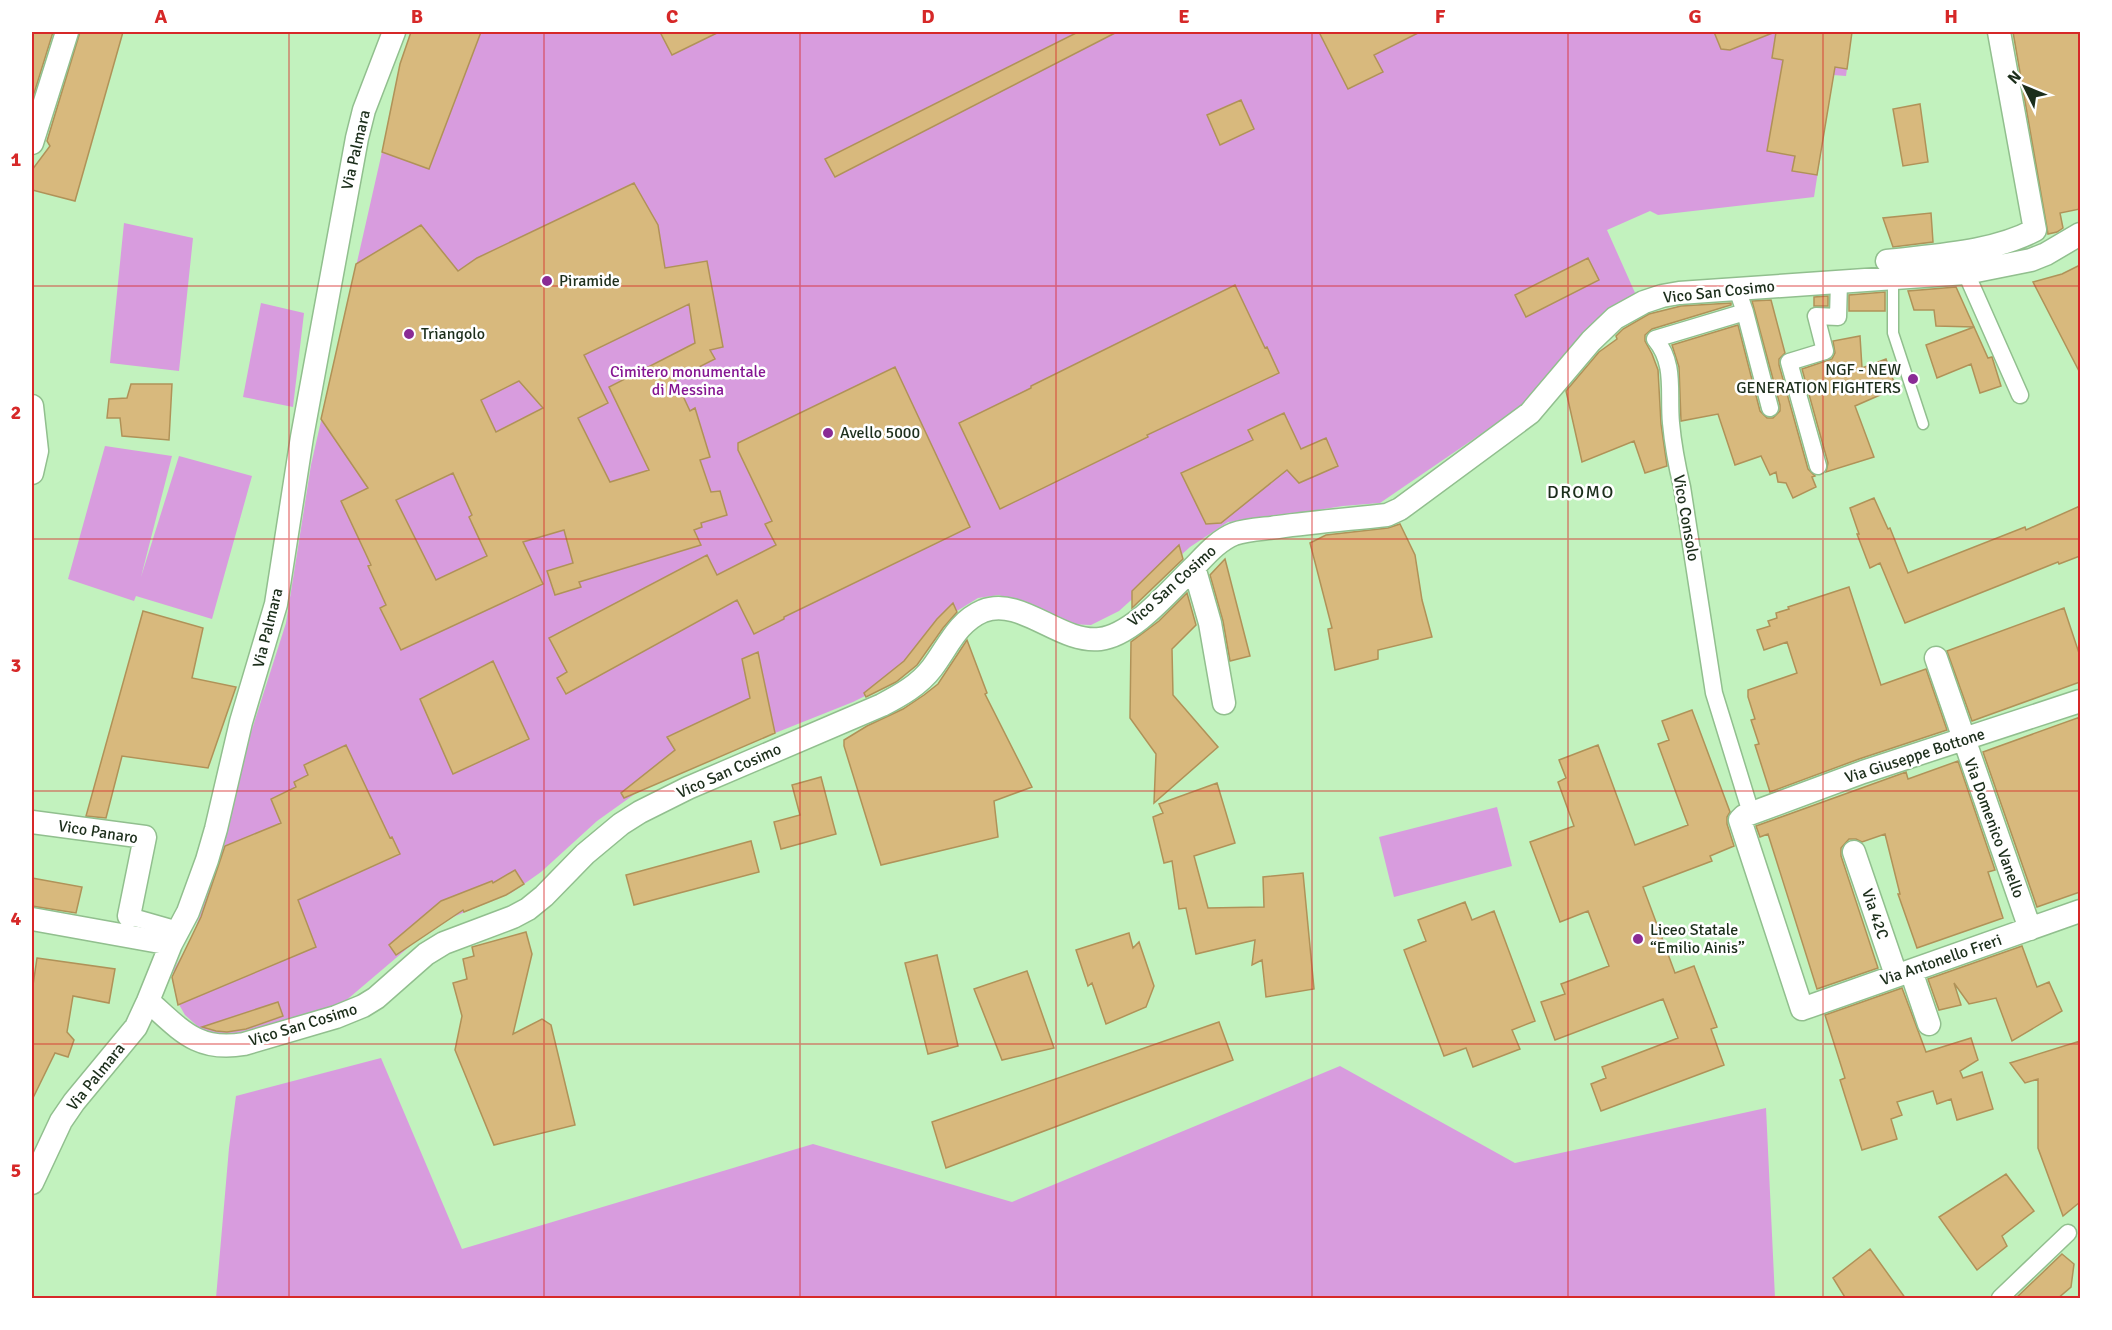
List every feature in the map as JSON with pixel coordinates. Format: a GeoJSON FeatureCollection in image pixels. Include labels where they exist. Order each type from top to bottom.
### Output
{"type":"FeatureCollection","features":[{"type":"Feature","properties":{"kind":"street"},"geometry":{"type":"LineString","coordinates":[[32,143],[67,32]]}},
{"type":"Feature","properties":{"kind":"street","name":"Via Palmara"},"geometry":{"type":"LineString","coordinates":[[32,1183],[61,1121],[91,1080],[136,1027],[174,937],[188,912],[213,839],[241,722],[276,604],[302,436],[357,138],[364,110],[394,32]]}},
{"type":"Feature","properties":{"kind":"street"},"geometry":{"type":"LineString","coordinates":[[1890,270],[2009,240],[2035,230],[1999,32]]}},
{"type":"Feature","properties":{"kind":"street","name":"Vico San Cosimo"},"geometry":{"type":"LineString","coordinates":[[148,1001],[192,1038],[214,1046],[227,1047],[349,1013],[376,998],[426,954],[444,943],[528,909],[585,854],[621,824],[640,812],[688,788],[901,695],[924,678],[952,637],[971,617],[993,608],[1005,609],[1018,612],[1062,632],[1098,639],[1113,636],[1134,623],[1204,555],[1234,534],[1387,515],[1400,509],[1530,412],[1591,341],[1615,318],[1629,309],[1662,296],[1839,282],[1890,270],[1966,273],[2031,260],[2080,234]]}},
{"type":"Feature","properties":{"kind":"street"},"geometry":{"type":"LineString","coordinates":[[1966,273],[2020,395]]}},
{"type":"Feature","properties":{"kind":"street"},"geometry":{"type":"LineString","coordinates":[[1818,466],[1789,362],[1824,351],[1816,316],[1838,317],[1839,282]]}},
{"type":"Feature","properties":{"kind":"street"},"geometry":{"type":"LineString","coordinates":[[1737,289],[1770,408]]}},
{"type":"Feature","properties":{"kind":"street","name":"Vico Consolo"},"geometry":{"type":"LineString","coordinates":[[1745,312],[1655,339],[1664,350],[1669,364],[1670,416],[1675,454],[1714,693],[1751,813]]}},
{"type":"Feature","properties":{"kind":"street"},"geometry":{"type":"LineString","coordinates":[[32,406],[36,451],[32,474]]}},
{"type":"Feature","properties":{"kind":"street"},"geometry":{"type":"LineString","coordinates":[[1194,567],[1210,623],[1224,703]]}},
{"type":"Feature","properties":{"kind":"street","name":"Via Domenico Vanello"},"geometry":{"type":"LineString","coordinates":[[1936,658],[2030,929]]}},
{"type":"Feature","properties":{"kind":"street","name":"Via Giuseppe Bottone"},"geometry":{"type":"LineString","coordinates":[[1751,813],[1863,772],[2080,701]]}},
{"type":"Feature","properties":{"kind":"street","name":"Via Antonello Freri"},"geometry":{"type":"LineString","coordinates":[[1751,813],[1740,820],[1802,1009],[2080,911]]}},
{"type":"Feature","properties":{"kind":"street","name":"Vico Panaro"},"geometry":{"type":"LineString","coordinates":[[32,822],[145,837],[129,915],[174,937]]}},
{"type":"Feature","properties":{"kind":"street","name":"Via 42C"},"geometry":{"type":"LineString","coordinates":[[1854,852],[1904,973],[1929,1024]]}},
{"type":"Feature","properties":{"kind":"street"},"geometry":{"type":"LineString","coordinates":[[32,920],[174,937]]}},
{"type":"Feature","properties":{"kind":"street"},"geometry":{"type":"LineString","coordinates":[[2000,1299],[2068,1233]]}},
{"type":"Feature","properties":{"kind":"lane"},"geometry":{"type":"LineString","coordinates":[[1890,270],[1893,333],[1923,423]]}},
{"type":"Feature","properties":{"kind":"green space","name":"Cimitero monumentale di Messina"},"geometry":{"type":"Polygon","coordinates":[[[411,32],[1852,32],[1846,76],[1833,75],[1814,197],[1658,215],[1650,211],[1607,230],[1636,295],[1519,408],[1380,503],[1228,522],[1190,547],[1119,611],[1091,625],[1068,624],[999,595],[978,598],[952,614],[877,690],[639,791],[597,821],[541,872],[511,893],[453,917],[416,941],[343,1003],[322,1011],[229,1035],[203,1031],[185,1015],[177,1001],[172,979],[174,969],[192,938],[224,845],[247,745],[286,623],[311,465],[400,64],[411,32]]]}},
{"type":"Feature","properties":{"kind":"green space"},"geometry":{"type":"Polygon","coordinates":[[[124,223],[193,238],[179,371],[110,363],[124,223]]]}},
{"type":"Feature","properties":{"kind":"green space"},"geometry":{"type":"Polygon","coordinates":[[[261,303],[304,313],[293,407],[243,397],[261,303]]]}},
{"type":"Feature","properties":{"kind":"green space"},"geometry":{"type":"Polygon","coordinates":[[[105,446],[172,456],[141,577],[179,456],[252,476],[212,619],[136,596],[134,601],[68,579],[105,446]]]}},
{"type":"Feature","properties":{"kind":"green space"},"geometry":{"type":"Polygon","coordinates":[[[1497,807],[1512,866],[1394,897],[1379,837],[1497,807]]]}},
{"type":"Feature","properties":{"kind":"green space"},"geometry":{"type":"Polygon","coordinates":[[[381,1058],[462,1249],[813,1144],[1012,1202],[1340,1066],[1515,1163],[1766,1108],[1775,1298],[216,1298],[229,1148],[236,1096],[381,1058]]]}},
{"type":"Feature","properties":{"kind":"building"},"geometry":{"type":"Polygon","coordinates":[[[32,32],[53,32],[32,100],[32,32]]]}},
{"type":"Feature","properties":{"kind":"building"},"geometry":{"type":"Polygon","coordinates":[[[80,32],[123,32],[75,201],[32,190],[32,170],[50,146],[47,141],[80,32]]]}},
{"type":"Feature","properties":{"kind":"building"},"geometry":{"type":"Polygon","coordinates":[[[411,32],[481,32],[429,169],[382,152],[400,64],[411,32]]]}},
{"type":"Feature","properties":{"kind":"building"},"geometry":{"type":"Polygon","coordinates":[[[660,32],[719,32],[672,55],[660,32]]]}},
{"type":"Feature","properties":{"kind":"building"},"geometry":{"type":"Polygon","coordinates":[[[1078,32],[1117,32],[835,177],[825,159],[1078,32]]]}},
{"type":"Feature","properties":{"kind":"building"},"geometry":{"type":"Polygon","coordinates":[[[1319,32],[1420,32],[1374,55],[1383,72],[1348,89],[1319,32]]]}},
{"type":"Feature","properties":{"kind":"building"},"geometry":{"type":"Polygon","coordinates":[[[1714,32],[1775,32],[1730,50],[1721,49],[1714,32]]]}},
{"type":"Feature","properties":{"kind":"building"},"geometry":{"type":"Polygon","coordinates":[[[1776,32],[1852,32],[1847,69],[1835,67],[1817,175],[1792,171],[1795,156],[1767,151],[1783,60],[1772,58],[1776,32]]]}},
{"type":"Feature","properties":{"kind":"building"},"geometry":{"type":"Polygon","coordinates":[[[2013,32],[2080,32],[2080,209],[2060,213],[2063,228],[2048,234],[2013,32]]]}},
{"type":"Feature","properties":{"kind":"building"},"geometry":{"type":"Polygon","coordinates":[[[1241,100],[1254,129],[1220,145],[1207,115],[1241,100]]]}},
{"type":"Feature","properties":{"kind":"building"},"geometry":{"type":"Polygon","coordinates":[[[1920,104],[1928,162],[1903,166],[1893,109],[1920,104]]]}},
{"type":"Feature","properties":{"kind":"building"},"geometry":{"type":"Polygon","coordinates":[[[634,183],[658,225],[665,268],[707,261],[723,347],[710,350],[715,359],[675,379],[690,411],[695,408],[710,457],[700,460],[711,492],[720,491],[727,515],[701,523],[702,527],[694,530],[701,545],[579,582],[581,587],[555,595],[547,571],[573,563],[564,530],[523,542],[543,584],[401,650],[380,608],[386,605],[368,566],[371,565],[341,501],[368,488],[321,419],[356,264],[421,225],[458,271],[477,258],[634,183]],[[689,304],[584,355],[608,403],[578,418],[610,482],[649,470],[609,387],[695,343],[689,304]],[[519,381],[481,400],[496,432],[543,408],[519,381]],[[453,473],[396,500],[436,580],[487,556],[469,517],[472,515],[453,473]]]}},
{"type":"Feature","properties":{"kind":"building"},"geometry":{"type":"Polygon","coordinates":[[[1931,213],[1933,242],[1893,247],[1883,218],[1931,213]]]}},
{"type":"Feature","properties":{"kind":"building"},"geometry":{"type":"Polygon","coordinates":[[[1588,258],[1599,280],[1526,317],[1515,295],[1588,258]]]}},
{"type":"Feature","properties":{"kind":"building"},"geometry":{"type":"Polygon","coordinates":[[[2080,265],[2080,373],[2033,282],[2062,274],[2080,265]]]}},
{"type":"Feature","properties":{"kind":"building"},"geometry":{"type":"Polygon","coordinates":[[[1235,285],[1279,373],[1147,435],[1148,437],[1000,509],[959,423],[1235,285]]]}},
{"type":"Feature","properties":{"kind":"building"},"geometry":{"type":"Polygon","coordinates":[[[1956,287],[1974,327],[1936,326],[1934,310],[1914,310],[1908,291],[1956,287]]]}},
{"type":"Feature","properties":{"kind":"building"},"geometry":{"type":"Polygon","coordinates":[[[1885,292],[1885,311],[1849,311],[1849,295],[1885,292]]]}},
{"type":"Feature","properties":{"kind":"building"},"geometry":{"type":"Polygon","coordinates":[[[1828,296],[1828,306],[1814,306],[1814,297],[1828,296]]]}},
{"type":"Feature","properties":{"kind":"building"},"geometry":{"type":"Polygon","coordinates":[[[1771,300],[1785,353],[1779,359],[1779,365],[1808,469],[1815,476],[1812,477],[1816,487],[1793,498],[1786,483],[1778,482],[1776,472],[1770,475],[1761,456],[1735,465],[1718,414],[1681,421],[1679,367],[1672,345],[1738,325],[1760,411],[1767,418],[1773,418],[1780,411],[1780,405],[1752,301],[1771,300]]]}},
{"type":"Feature","properties":{"kind":"building"},"geometry":{"type":"Polygon","coordinates":[[[1731,303],[1731,305],[1652,329],[1645,335],[1645,341],[1658,370],[1661,424],[1667,466],[1645,473],[1634,441],[1582,462],[1566,391],[1599,352],[1617,339],[1616,336],[1623,329],[1649,314],[1681,306],[1731,303]]]}},
{"type":"Feature","properties":{"kind":"building"},"geometry":{"type":"Polygon","coordinates":[[[1974,327],[1988,358],[1992,357],[2001,386],[1980,393],[1971,364],[1937,378],[1926,345],[1974,327]]]}},
{"type":"Feature","properties":{"kind":"building"},"geometry":{"type":"Polygon","coordinates":[[[1860,336],[1862,368],[1886,359],[1896,388],[1855,406],[1874,457],[1826,472],[1828,463],[1802,369],[1832,359],[1835,353],[1833,341],[1860,336]]]}},
{"type":"Feature","properties":{"kind":"building"},"geometry":{"type":"Polygon","coordinates":[[[895,367],[970,527],[784,617],[754,634],[737,600],[566,694],[557,678],[567,672],[549,638],[707,555],[717,575],[776,545],[765,524],[772,521],[738,450],[738,443],[895,367]]]}},
{"type":"Feature","properties":{"kind":"building"},"geometry":{"type":"Polygon","coordinates":[[[131,384],[172,384],[169,440],[122,436],[120,418],[107,418],[109,399],[127,398],[131,384]]]}},
{"type":"Feature","properties":{"kind":"building"},"geometry":{"type":"Polygon","coordinates":[[[1284,413],[1301,449],[1326,438],[1338,466],[1299,483],[1287,470],[1221,523],[1206,524],[1181,473],[1253,440],[1248,430],[1284,413]]]}},
{"type":"Feature","properties":{"kind":"building"},"geometry":{"type":"Polygon","coordinates":[[[1874,498],[1888,529],[1890,528],[1908,573],[2025,527],[2026,530],[2080,506],[2080,556],[2059,564],[2058,562],[1905,623],[1880,563],[1870,568],[1850,508],[1874,498]]]}},
{"type":"Feature","properties":{"kind":"building"},"geometry":{"type":"Polygon","coordinates":[[[1400,524],[1415,555],[1422,600],[1432,637],[1378,650],[1378,659],[1335,670],[1328,629],[1332,628],[1310,543],[1326,535],[1388,528],[1400,524]]]}},
{"type":"Feature","properties":{"kind":"building"},"geometry":{"type":"Polygon","coordinates":[[[1179,545],[1183,559],[1132,608],[1132,591],[1179,545]]]}},
{"type":"Feature","properties":{"kind":"building"},"geometry":{"type":"Polygon","coordinates":[[[1225,559],[1250,656],[1230,661],[1223,621],[1210,575],[1225,559]]]}},
{"type":"Feature","properties":{"kind":"building"},"geometry":{"type":"Polygon","coordinates":[[[1849,587],[1881,685],[1926,669],[1947,730],[1770,792],[1755,745],[1759,744],[1751,720],[1755,719],[1748,690],[1797,673],[1787,642],[1764,650],[1757,630],[1770,626],[1768,621],[1777,618],[1776,613],[1789,609],[1788,607],[1849,587]]]}},
{"type":"Feature","properties":{"kind":"building"},"geometry":{"type":"Polygon","coordinates":[[[1187,593],[1196,625],[1172,649],[1173,695],[1218,747],[1154,803],[1156,754],[1130,718],[1131,642],[1159,621],[1187,593]]]}},
{"type":"Feature","properties":{"kind":"building"},"geometry":{"type":"Polygon","coordinates":[[[953,603],[957,612],[917,665],[896,682],[866,697],[864,693],[904,661],[937,619],[953,603]]]}},
{"type":"Feature","properties":{"kind":"building"},"geometry":{"type":"Polygon","coordinates":[[[2064,608],[2080,656],[2080,682],[1972,721],[1947,651],[2064,608]]]}},
{"type":"Feature","properties":{"kind":"building"},"geometry":{"type":"Polygon","coordinates":[[[143,611],[203,628],[192,678],[236,687],[208,768],[122,756],[106,818],[86,816],[143,611]]]}},
{"type":"Feature","properties":{"kind":"building"},"geometry":{"type":"Polygon","coordinates":[[[967,640],[987,693],[985,694],[1032,787],[994,801],[998,837],[881,865],[844,740],[903,709],[938,684],[967,640]]]}},
{"type":"Feature","properties":{"kind":"building"},"geometry":{"type":"Polygon","coordinates":[[[758,652],[775,733],[624,798],[621,793],[675,750],[667,737],[750,698],[742,659],[758,652]]]}},
{"type":"Feature","properties":{"kind":"building"},"geometry":{"type":"Polygon","coordinates":[[[493,661],[529,739],[453,774],[420,699],[493,661]]]}},
{"type":"Feature","properties":{"kind":"building"},"geometry":{"type":"Polygon","coordinates":[[[1692,710],[1730,812],[1727,824],[1734,846],[1710,856],[1712,861],[1643,887],[1675,973],[1694,966],[1717,1027],[1711,1029],[1724,1065],[1601,1111],[1591,1084],[1606,1078],[1602,1067],[1678,1038],[1663,999],[1555,1040],[1541,1002],[1565,994],[1561,984],[1609,966],[1588,911],[1560,922],[1530,842],[1574,826],[1558,782],[1566,778],[1559,760],[1598,745],[1635,845],[1688,825],[1658,744],[1669,740],[1662,721],[1692,710]]]}},
{"type":"Feature","properties":{"kind":"building"},"geometry":{"type":"Polygon","coordinates":[[[2080,717],[2080,892],[2037,907],[1983,752],[2080,717]]]}},
{"type":"Feature","properties":{"kind":"building"},"geometry":{"type":"Polygon","coordinates":[[[346,745],[390,838],[392,837],[400,854],[298,900],[316,947],[178,1005],[172,977],[201,917],[225,846],[281,823],[271,799],[296,787],[294,782],[308,775],[304,765],[346,745]]]}},
{"type":"Feature","properties":{"kind":"building"},"geometry":{"type":"Polygon","coordinates":[[[1958,761],[1995,870],[1988,872],[2003,918],[1917,948],[1898,894],[1900,894],[1885,834],[1862,842],[1849,839],[1841,848],[1841,856],[1878,968],[1817,989],[1768,834],[1760,837],[1756,826],[1906,772],[1908,779],[1958,761]]]}},
{"type":"Feature","properties":{"kind":"building"},"geometry":{"type":"Polygon","coordinates":[[[821,777],[836,834],[781,849],[774,822],[800,815],[792,785],[821,777]]]}},
{"type":"Feature","properties":{"kind":"building"},"geometry":{"type":"Polygon","coordinates":[[[1217,783],[1235,843],[1194,856],[1208,908],[1264,907],[1263,877],[1303,873],[1314,989],[1266,997],[1262,960],[1252,965],[1255,940],[1196,954],[1186,908],[1179,909],[1172,861],[1164,863],[1153,817],[1163,813],[1159,804],[1217,783]]]}},
{"type":"Feature","properties":{"kind":"building"},"geometry":{"type":"Polygon","coordinates":[[[751,841],[759,872],[634,905],[626,875],[751,841]]]}},
{"type":"Feature","properties":{"kind":"building"},"geometry":{"type":"Polygon","coordinates":[[[515,870],[524,884],[506,895],[464,912],[463,910],[396,955],[389,945],[441,901],[492,881],[493,883],[515,870]]]}},
{"type":"Feature","properties":{"kind":"building"},"geometry":{"type":"Polygon","coordinates":[[[32,878],[82,887],[76,913],[32,906],[32,878]]]}},
{"type":"Feature","properties":{"kind":"building"},"geometry":{"type":"Polygon","coordinates":[[[1465,902],[1472,920],[1494,911],[1535,1021],[1512,1030],[1520,1049],[1473,1067],[1466,1048],[1444,1056],[1404,950],[1426,941],[1418,920],[1465,902]]]}},
{"type":"Feature","properties":{"kind":"building"},"geometry":{"type":"Polygon","coordinates":[[[526,932],[532,954],[513,1034],[542,1019],[551,1025],[575,1125],[494,1145],[455,1050],[462,1016],[453,983],[467,979],[463,959],[474,956],[472,947],[526,932]]]}},
{"type":"Feature","properties":{"kind":"building"},"geometry":{"type":"Polygon","coordinates":[[[1129,933],[1133,948],[1139,942],[1154,986],[1146,1007],[1106,1024],[1092,983],[1088,986],[1076,950],[1129,933]]]}},
{"type":"Feature","properties":{"kind":"building"},"geometry":{"type":"Polygon","coordinates":[[[2022,946],[2037,987],[2049,982],[2062,1011],[2012,1041],[1996,998],[1969,1004],[1954,983],[1961,1005],[1939,1010],[1928,979],[2022,946]]]}},
{"type":"Feature","properties":{"kind":"building"},"geometry":{"type":"Polygon","coordinates":[[[937,955],[958,1046],[928,1054],[905,963],[937,955]]]}},
{"type":"Feature","properties":{"kind":"building"},"geometry":{"type":"Polygon","coordinates":[[[37,958],[115,969],[109,1003],[73,996],[67,1032],[74,1040],[68,1057],[55,1053],[32,1100],[32,992],[37,958]]]}},
{"type":"Feature","properties":{"kind":"building"},"geometry":{"type":"Polygon","coordinates":[[[1027,971],[1054,1048],[1002,1060],[974,989],[1027,971]]]}},
{"type":"Feature","properties":{"kind":"building"},"geometry":{"type":"Polygon","coordinates":[[[1902,988],[1926,1052],[1971,1038],[1978,1060],[1960,1071],[1963,1078],[1982,1072],[1993,1109],[1957,1120],[1951,1099],[1937,1104],[1933,1091],[1897,1102],[1902,1115],[1891,1119],[1897,1139],[1862,1150],[1840,1080],[1845,1078],[1825,1015],[1902,988]]]}},
{"type":"Feature","properties":{"kind":"building"},"geometry":{"type":"Polygon","coordinates":[[[278,1002],[283,1016],[246,1029],[227,1032],[202,1027],[278,1002]]]}},
{"type":"Feature","properties":{"kind":"building"},"geometry":{"type":"Polygon","coordinates":[[[1219,1022],[1233,1060],[946,1168],[932,1122],[1219,1022]]]}},
{"type":"Feature","properties":{"kind":"building"},"geometry":{"type":"Polygon","coordinates":[[[2080,1041],[2080,1202],[2063,1216],[2038,1148],[2038,1079],[2025,1083],[2010,1063],[2080,1041]]]}},
{"type":"Feature","properties":{"kind":"building"},"geometry":{"type":"Polygon","coordinates":[[[2006,1174],[2034,1211],[2002,1236],[2007,1246],[1977,1270],[1939,1217],[2006,1174]]]}},
{"type":"Feature","properties":{"kind":"building"},"geometry":{"type":"Polygon","coordinates":[[[1870,1249],[1906,1299],[1846,1299],[1833,1278],[1870,1249]]]}},
{"type":"Feature","properties":{"kind":"building"},"geometry":{"type":"Polygon","coordinates":[[[2062,1254],[2074,1264],[2071,1287],[2057,1299],[2015,1299],[2062,1254]]]}},
{"type":"Feature","properties":{"kind":"place","name":"Piramide"},"geometry":{"type":"Point","coordinates":[547,281]}},
{"type":"Feature","properties":{"kind":"place","name":"Triangolo"},"geometry":{"type":"Point","coordinates":[409,334]}},
{"type":"Feature","properties":{"kind":"place","name":"NGF - NEW GENERATION FIGHTERS"},"geometry":{"type":"Point","coordinates":[1913,379]}},
{"type":"Feature","properties":{"kind":"place","name":"Avello 5000"},"geometry":{"type":"Point","coordinates":[828,433]}},
{"type":"Feature","properties":{"kind":"place","name":"Liceo Statale “Emilio Ainis”"},"geometry":{"type":"Point","coordinates":[1638,939]}},
{"type":"Feature","properties":{"kind":"district","name":"DROMO"},"geometry":{"type":"Point","coordinates":[1581,492]}}]}
